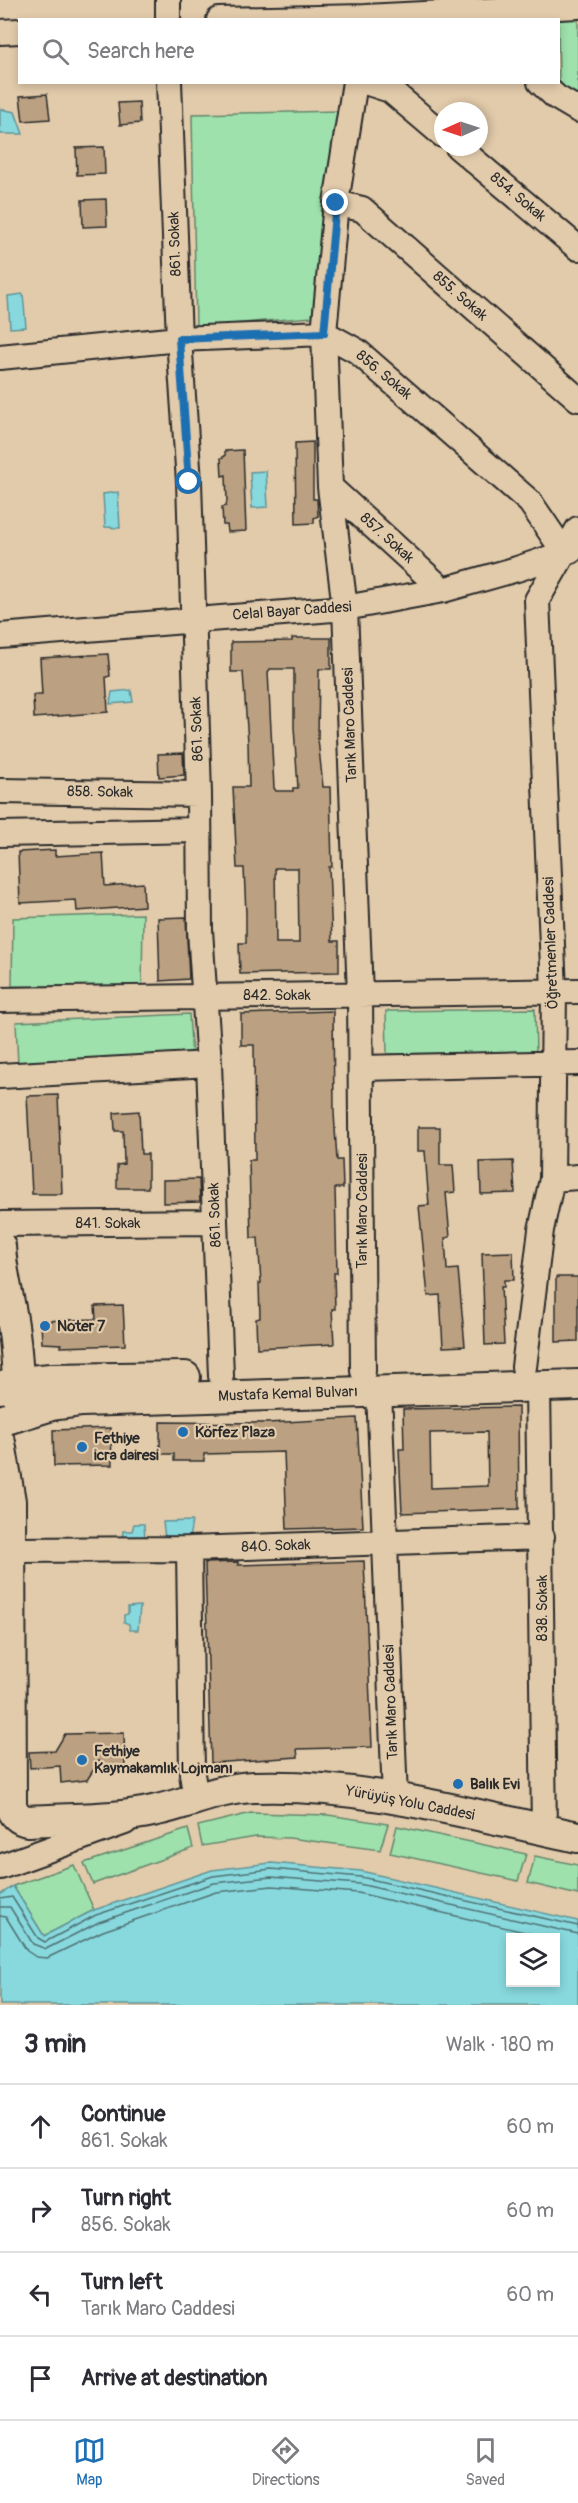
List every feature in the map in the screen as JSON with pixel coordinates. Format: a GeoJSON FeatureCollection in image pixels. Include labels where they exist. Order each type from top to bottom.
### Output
{"type":"FeatureCollection","features":[{"type":"Feature","properties":{"kind":"main road"},"geometry":{"type":"LineString","coordinates":[[0,1264],[12,1318],[9,1385],[10,1769],[14,1812],[20,1819],[29,1821],[156,1811]]}},
{"type":"Feature","properties":{"kind":"main road","name":"Mustafa Kemal Bulvarı"},"geometry":{"type":"LineString","coordinates":[[10,1418],[52,1405],[82,1401],[371,1380],[531,1376],[578,1365]]}},
{"type":"Feature","properties":{"kind":"main road","name":"Mustafa Kemal Bulvarı"},"geometry":{"type":"LineString","coordinates":[[9,1385],[221,1376],[371,1380]]}},
{"type":"Feature","properties":{"kind":"main road","name":"Mustafa Kemal Bulvarı"},"geometry":{"type":"LineString","coordinates":[[531,1376],[578,1385]]}},
{"type":"Feature","properties":{"kind":"main road"},"geometry":{"type":"LineString","coordinates":[[0,1443],[10,1501]]}},
{"type":"Feature","properties":{"kind":"main road","name":"Yürüyüş Yolu Caddesi"},"geometry":{"type":"LineString","coordinates":[[156,1811],[196,1799],[254,1787],[357,1791],[578,1837]]}},
{"type":"Feature","properties":{"kind":"street"},"geometry":{"type":"LineString","coordinates":[[168,0],[168,18]]}},
{"type":"Feature","properties":{"kind":"street"},"geometry":{"type":"LineString","coordinates":[[256,18],[365,12],[471,15],[578,6]]}},
{"type":"Feature","properties":{"kind":"street"},"geometry":{"type":"LineString","coordinates":[[0,32],[18,31]]}},
{"type":"Feature","properties":{"kind":"street","name":"861. Sokak"},"geometry":{"type":"LineString","coordinates":[[169,84],[179,339],[189,482],[203,995],[209,1064],[221,1376]]}},
{"type":"Feature","properties":{"kind":"street","name":"Tarık Maro Caddesi"},"geometry":{"type":"LineString","coordinates":[[355,84],[336,203],[324,333],[330,487],[345,608],[360,995],[371,1380],[385,1542],[395,1798]]}},
{"type":"Feature","properties":{"kind":"street"},"geometry":{"type":"LineString","coordinates":[[371,84],[390,90],[434,127]]}},
{"type":"Feature","properties":{"kind":"street"},"geometry":{"type":"LineString","coordinates":[[542,84],[556,97],[578,110]]}},
{"type":"Feature","properties":{"kind":"street","name":"854. Sokak"},"geometry":{"type":"LineString","coordinates":[[469,156],[578,248]]}},
{"type":"Feature","properties":{"kind":"street","name":"855. Sokak"},"geometry":{"type":"LineString","coordinates":[[336,203],[362,209],[578,399]]}},
{"type":"Feature","properties":{"kind":"street"},"geometry":{"type":"LineString","coordinates":[[0,357],[179,339],[324,333]]}},
{"type":"Feature","properties":{"kind":"street","name":"856. Sokak"},"geometry":{"type":"LineString","coordinates":[[324,333],[357,351],[530,502],[571,550]]}},
{"type":"Feature","properties":{"kind":"street","name":"857. Sokak"},"geometry":{"type":"LineString","coordinates":[[330,487],[444,590]]}},
{"type":"Feature","properties":{"kind":"street","name":"Öğretmenler Caddesi"},"geometry":{"type":"LineString","coordinates":[[531,1376],[541,1230],[552,1179],[566,1063],[554,991],[537,600],[571,550],[578,529]]}},
{"type":"Feature","properties":{"kind":"street","name":"Celal Bayar Caddesi"},"geometry":{"type":"LineString","coordinates":[[0,636],[192,618],[345,608],[444,590],[517,569],[571,550]]}},
{"type":"Feature","properties":{"kind":"street","name":"858. Sokak"},"geometry":{"type":"LineString","coordinates":[[0,791],[199,794]]}},
{"type":"Feature","properties":{"kind":"street"},"geometry":{"type":"LineString","coordinates":[[0,834],[199,830]]}},
{"type":"Feature","properties":{"kind":"street","name":"842. Sokak"},"geometry":{"type":"LineString","coordinates":[[0,1000],[203,995],[578,991]]}},
{"type":"Feature","properties":{"kind":"street"},"geometry":{"type":"LineString","coordinates":[[361,1068],[566,1063]]}},
{"type":"Feature","properties":{"kind":"street"},"geometry":{"type":"LineString","coordinates":[[0,1076],[209,1064]]}},
{"type":"Feature","properties":{"kind":"street"},"geometry":{"type":"LineString","coordinates":[[552,1179],[578,1177]]}},
{"type":"Feature","properties":{"kind":"street","name":"841. Sokak"},"geometry":{"type":"LineString","coordinates":[[0,1224],[215,1222]]}},
{"type":"Feature","properties":{"kind":"street","name":"838. Sokak"},"geometry":{"type":"LineString","coordinates":[[531,1376],[542,1538],[544,1830]]}},
{"type":"Feature","properties":{"kind":"street","name":"840. Sokak"},"geometry":{"type":"LineString","coordinates":[[10,1550],[189,1549],[542,1538]]}},
{"type":"Feature","properties":{"kind":"street"},"geometry":{"type":"LineString","coordinates":[[189,1549],[192,1774],[196,1799]]}},
{"type":"Feature","properties":{"kind":"street","name":"Yürüyüş Yolu Caddesi"},"geometry":{"type":"LineString","coordinates":[[1,1867],[156,1811]]}},
{"type":"Feature","properties":{"kind":"green space"},"geometry":{"type":"Polygon","coordinates":[[[578,12],[578,101],[560,83],[560,18],[509,18],[578,12]]]}},
{"type":"Feature","properties":{"kind":"green space"},"geometry":{"type":"Polygon","coordinates":[[[339,111],[312,317],[196,327],[192,114],[339,111]]]}},
{"type":"Feature","properties":{"kind":"green space"},"geometry":{"type":"Polygon","coordinates":[[[143,914],[142,987],[12,986],[13,918],[143,914]]]}},
{"type":"Feature","properties":{"kind":"green space"},"geometry":{"type":"Polygon","coordinates":[[[535,1009],[536,1052],[387,1054],[386,1011],[535,1009]]]}},
{"type":"Feature","properties":{"kind":"green space"},"geometry":{"type":"Polygon","coordinates":[[[189,1014],[192,1057],[18,1065],[16,1022],[189,1014]]]}},
{"type":"Feature","properties":{"kind":"green space"},"geometry":{"type":"Polygon","coordinates":[[[251,1813],[328,1815],[388,1824],[380,1850],[289,1838],[256,1837],[202,1846],[198,1826],[251,1813]]]}},
{"type":"Feature","properties":{"kind":"green space"},"geometry":{"type":"Polygon","coordinates":[[[397,1826],[526,1854],[518,1881],[390,1853],[397,1826]]]}},
{"type":"Feature","properties":{"kind":"green space"},"geometry":{"type":"Polygon","coordinates":[[[188,1829],[193,1848],[93,1884],[84,1863],[188,1829]]]}},
{"type":"Feature","properties":{"kind":"green space"},"geometry":{"type":"Polygon","coordinates":[[[535,1856],[578,1865],[578,1895],[528,1883],[535,1856]]]}},
{"type":"Feature","properties":{"kind":"green space"},"geometry":{"type":"Polygon","coordinates":[[[74,1865],[94,1910],[44,1936],[13,1886],[74,1865]]]}},
{"type":"Feature","properties":{"kind":"water"},"geometry":{"type":"Polygon","coordinates":[[[0,109],[15,112],[23,134],[0,134],[0,109]]]}},
{"type":"Feature","properties":{"kind":"water"},"geometry":{"type":"Polygon","coordinates":[[[23,294],[26,327],[10,328],[8,296],[23,294]]]}},
{"type":"Feature","properties":{"kind":"water"},"geometry":{"type":"Polygon","coordinates":[[[266,471],[268,507],[252,508],[250,472],[266,471]]]}},
{"type":"Feature","properties":{"kind":"water"},"geometry":{"type":"Polygon","coordinates":[[[118,492],[120,528],[105,527],[103,494],[118,492]]]}},
{"type":"Feature","properties":{"kind":"water"},"geometry":{"type":"Polygon","coordinates":[[[131,690],[133,702],[110,704],[112,692],[131,690]]]}},
{"type":"Feature","properties":{"kind":"water"},"geometry":{"type":"Polygon","coordinates":[[[192,1521],[189,1539],[165,1538],[163,1522],[192,1521]]]}},
{"type":"Feature","properties":{"kind":"water"},"geometry":{"type":"Polygon","coordinates":[[[134,1524],[144,1524],[145,1540],[122,1541],[123,1531],[132,1531],[134,1524]]]}},
{"type":"Feature","properties":{"kind":"water"},"geometry":{"type":"Polygon","coordinates":[[[140,1606],[138,1630],[130,1630],[129,1624],[124,1622],[124,1615],[128,1614],[128,1607],[140,1606]]]}},
{"type":"Feature","properties":{"kind":"water"},"geometry":{"type":"Polygon","coordinates":[[[271,1863],[361,1871],[578,1921],[578,2005],[0,2005],[0,1895],[13,1886],[44,1936],[94,1910],[212,1870],[271,1863]]]}},
{"type":"Feature","properties":{"kind":"building"},"geometry":{"type":"Polygon","coordinates":[[[47,94],[50,119],[23,121],[20,96],[47,94]]]}},
{"type":"Feature","properties":{"kind":"building"},"geometry":{"type":"Polygon","coordinates":[[[139,102],[140,123],[120,125],[118,103],[139,102]]]}},
{"type":"Feature","properties":{"kind":"building"},"geometry":{"type":"Polygon","coordinates":[[[104,147],[105,174],[77,175],[76,148],[104,147]]]}},
{"type":"Feature","properties":{"kind":"building"},"geometry":{"type":"Polygon","coordinates":[[[106,199],[107,226],[83,227],[82,200],[106,199]]]}},
{"type":"Feature","properties":{"kind":"building"},"geometry":{"type":"Polygon","coordinates":[[[313,442],[313,499],[317,499],[318,516],[314,518],[314,523],[296,524],[295,443],[313,442]]]}},
{"type":"Feature","properties":{"kind":"building"},"geometry":{"type":"Polygon","coordinates":[[[243,450],[246,531],[228,532],[227,525],[223,525],[222,507],[226,506],[227,501],[226,475],[222,476],[221,458],[225,456],[225,451],[243,450]]]}},
{"type":"Feature","properties":{"kind":"building"},"geometry":{"type":"Polygon","coordinates":[[[292,638],[331,638],[331,669],[319,669],[318,739],[323,787],[330,787],[332,867],[329,867],[332,941],[339,941],[339,972],[240,974],[239,943],[246,943],[246,914],[244,868],[237,868],[233,787],[249,787],[248,742],[243,672],[231,672],[231,642],[292,641],[292,638]],[[270,669],[268,672],[274,788],[276,791],[293,791],[293,788],[298,788],[294,727],[294,669],[270,669]],[[275,868],[276,943],[299,943],[298,868],[275,868]]]}},
{"type":"Feature","properties":{"kind":"building"},"geometry":{"type":"Polygon","coordinates":[[[108,654],[110,676],[106,677],[108,712],[34,718],[33,695],[42,695],[40,658],[108,654]]]}},
{"type":"Feature","properties":{"kind":"building"},"geometry":{"type":"Polygon","coordinates":[[[183,753],[184,775],[159,777],[158,754],[183,753]]]}},
{"type":"Feature","properties":{"kind":"building"},"geometry":{"type":"Polygon","coordinates":[[[55,850],[55,856],[103,853],[105,886],[143,883],[144,906],[77,911],[76,900],[20,903],[18,852],[55,850]]]}},
{"type":"Feature","properties":{"kind":"building"},"geometry":{"type":"Polygon","coordinates":[[[186,917],[189,979],[160,981],[158,918],[186,917]]]}},
{"type":"Feature","properties":{"kind":"building"},"geometry":{"type":"Polygon","coordinates":[[[333,1011],[334,1113],[337,1160],[342,1160],[343,1188],[335,1188],[337,1273],[334,1273],[335,1309],[332,1309],[334,1344],[257,1348],[256,1319],[260,1318],[259,1283],[261,1283],[258,1238],[251,1238],[249,1160],[255,1160],[254,1045],[241,1045],[241,1014],[333,1011]]]}},
{"type":"Feature","properties":{"kind":"building"},"geometry":{"type":"Polygon","coordinates":[[[58,1095],[62,1194],[32,1194],[27,1096],[58,1095]]]}},
{"type":"Feature","properties":{"kind":"building"},"geometry":{"type":"Polygon","coordinates":[[[139,1111],[141,1154],[148,1154],[148,1188],[117,1188],[117,1165],[124,1164],[123,1131],[115,1131],[114,1113],[139,1111]]]}},
{"type":"Feature","properties":{"kind":"building"},"geometry":{"type":"Polygon","coordinates":[[[418,1127],[440,1127],[440,1165],[453,1165],[455,1192],[446,1193],[450,1237],[445,1238],[447,1270],[458,1269],[465,1346],[443,1347],[440,1295],[428,1296],[419,1206],[429,1205],[425,1151],[418,1151],[418,1127]]]}},
{"type":"Feature","properties":{"kind":"building"},"geometry":{"type":"Polygon","coordinates":[[[513,1161],[515,1193],[481,1194],[480,1162],[513,1161]]]}},
{"type":"Feature","properties":{"kind":"building"},"geometry":{"type":"Polygon","coordinates":[[[199,1179],[200,1202],[163,1203],[163,1180],[199,1179]]]}},
{"type":"Feature","properties":{"kind":"building"},"geometry":{"type":"Polygon","coordinates":[[[513,1252],[514,1280],[504,1280],[504,1287],[501,1287],[504,1344],[485,1345],[482,1253],[513,1252]]]}},
{"type":"Feature","properties":{"kind":"building"},"geometry":{"type":"Polygon","coordinates":[[[556,1277],[578,1277],[578,1341],[556,1342],[556,1277]]]}},
{"type":"Feature","properties":{"kind":"building"},"geometry":{"type":"Polygon","coordinates":[[[123,1305],[125,1345],[61,1347],[61,1344],[42,1343],[41,1321],[96,1319],[95,1306],[123,1305]]]}},
{"type":"Feature","properties":{"kind":"building"},"geometry":{"type":"Polygon","coordinates":[[[518,1407],[519,1509],[402,1513],[399,1449],[404,1449],[403,1409],[518,1407]],[[487,1432],[430,1433],[431,1488],[488,1486],[487,1432]]]}},
{"type":"Feature","properties":{"kind":"building"},"geometry":{"type":"Polygon","coordinates":[[[357,1418],[363,1527],[287,1529],[284,1452],[204,1454],[204,1461],[174,1461],[174,1454],[160,1454],[160,1422],[267,1423],[357,1418]]]}},
{"type":"Feature","properties":{"kind":"building","name":"Fethiye icra dairesi"},"geometry":{"type":"Polygon","coordinates":[[[111,1428],[112,1465],[54,1466],[53,1430],[111,1428]]]}},
{"type":"Feature","properties":{"kind":"building"},"geometry":{"type":"Polygon","coordinates":[[[364,1561],[372,1747],[297,1749],[298,1757],[211,1763],[205,1563],[238,1562],[238,1565],[364,1561]]]}},
{"type":"Feature","properties":{"kind":"building","name":"Fethiye Kaymakamlık Lojmanı"},"geometry":{"type":"Polygon","coordinates":[[[124,1733],[125,1771],[115,1771],[99,1761],[87,1780],[61,1783],[60,1766],[30,1768],[29,1752],[55,1751],[65,1734],[124,1733]]]}},
{"type":"Feature","properties":{"kind":"place","name":"Noter 7"},"geometry":{"type":"Point","coordinates":[45,1326]}},
{"type":"Feature","properties":{"kind":"place","name":"Körfez Plaza"},"geometry":{"type":"Point","coordinates":[183,1432]}},
{"type":"Feature","properties":{"kind":"place","name":"Fethiye icra dairesi"},"geometry":{"type":"Point","coordinates":[82,1447]}},
{"type":"Feature","properties":{"kind":"place","name":"Fethiye Kaymakamlık Lojmanı"},"geometry":{"type":"Point","coordinates":[82,1760]}},
{"type":"Feature","properties":{"kind":"place","name":"Balık Evi"},"geometry":{"type":"Point","coordinates":[458,1784]}},
{"type":"Feature","properties":{"kind":"route"},"geometry":{"type":"LineString","coordinates":[[189,482],[179,339],[324,333],[336,203]]}}]}
